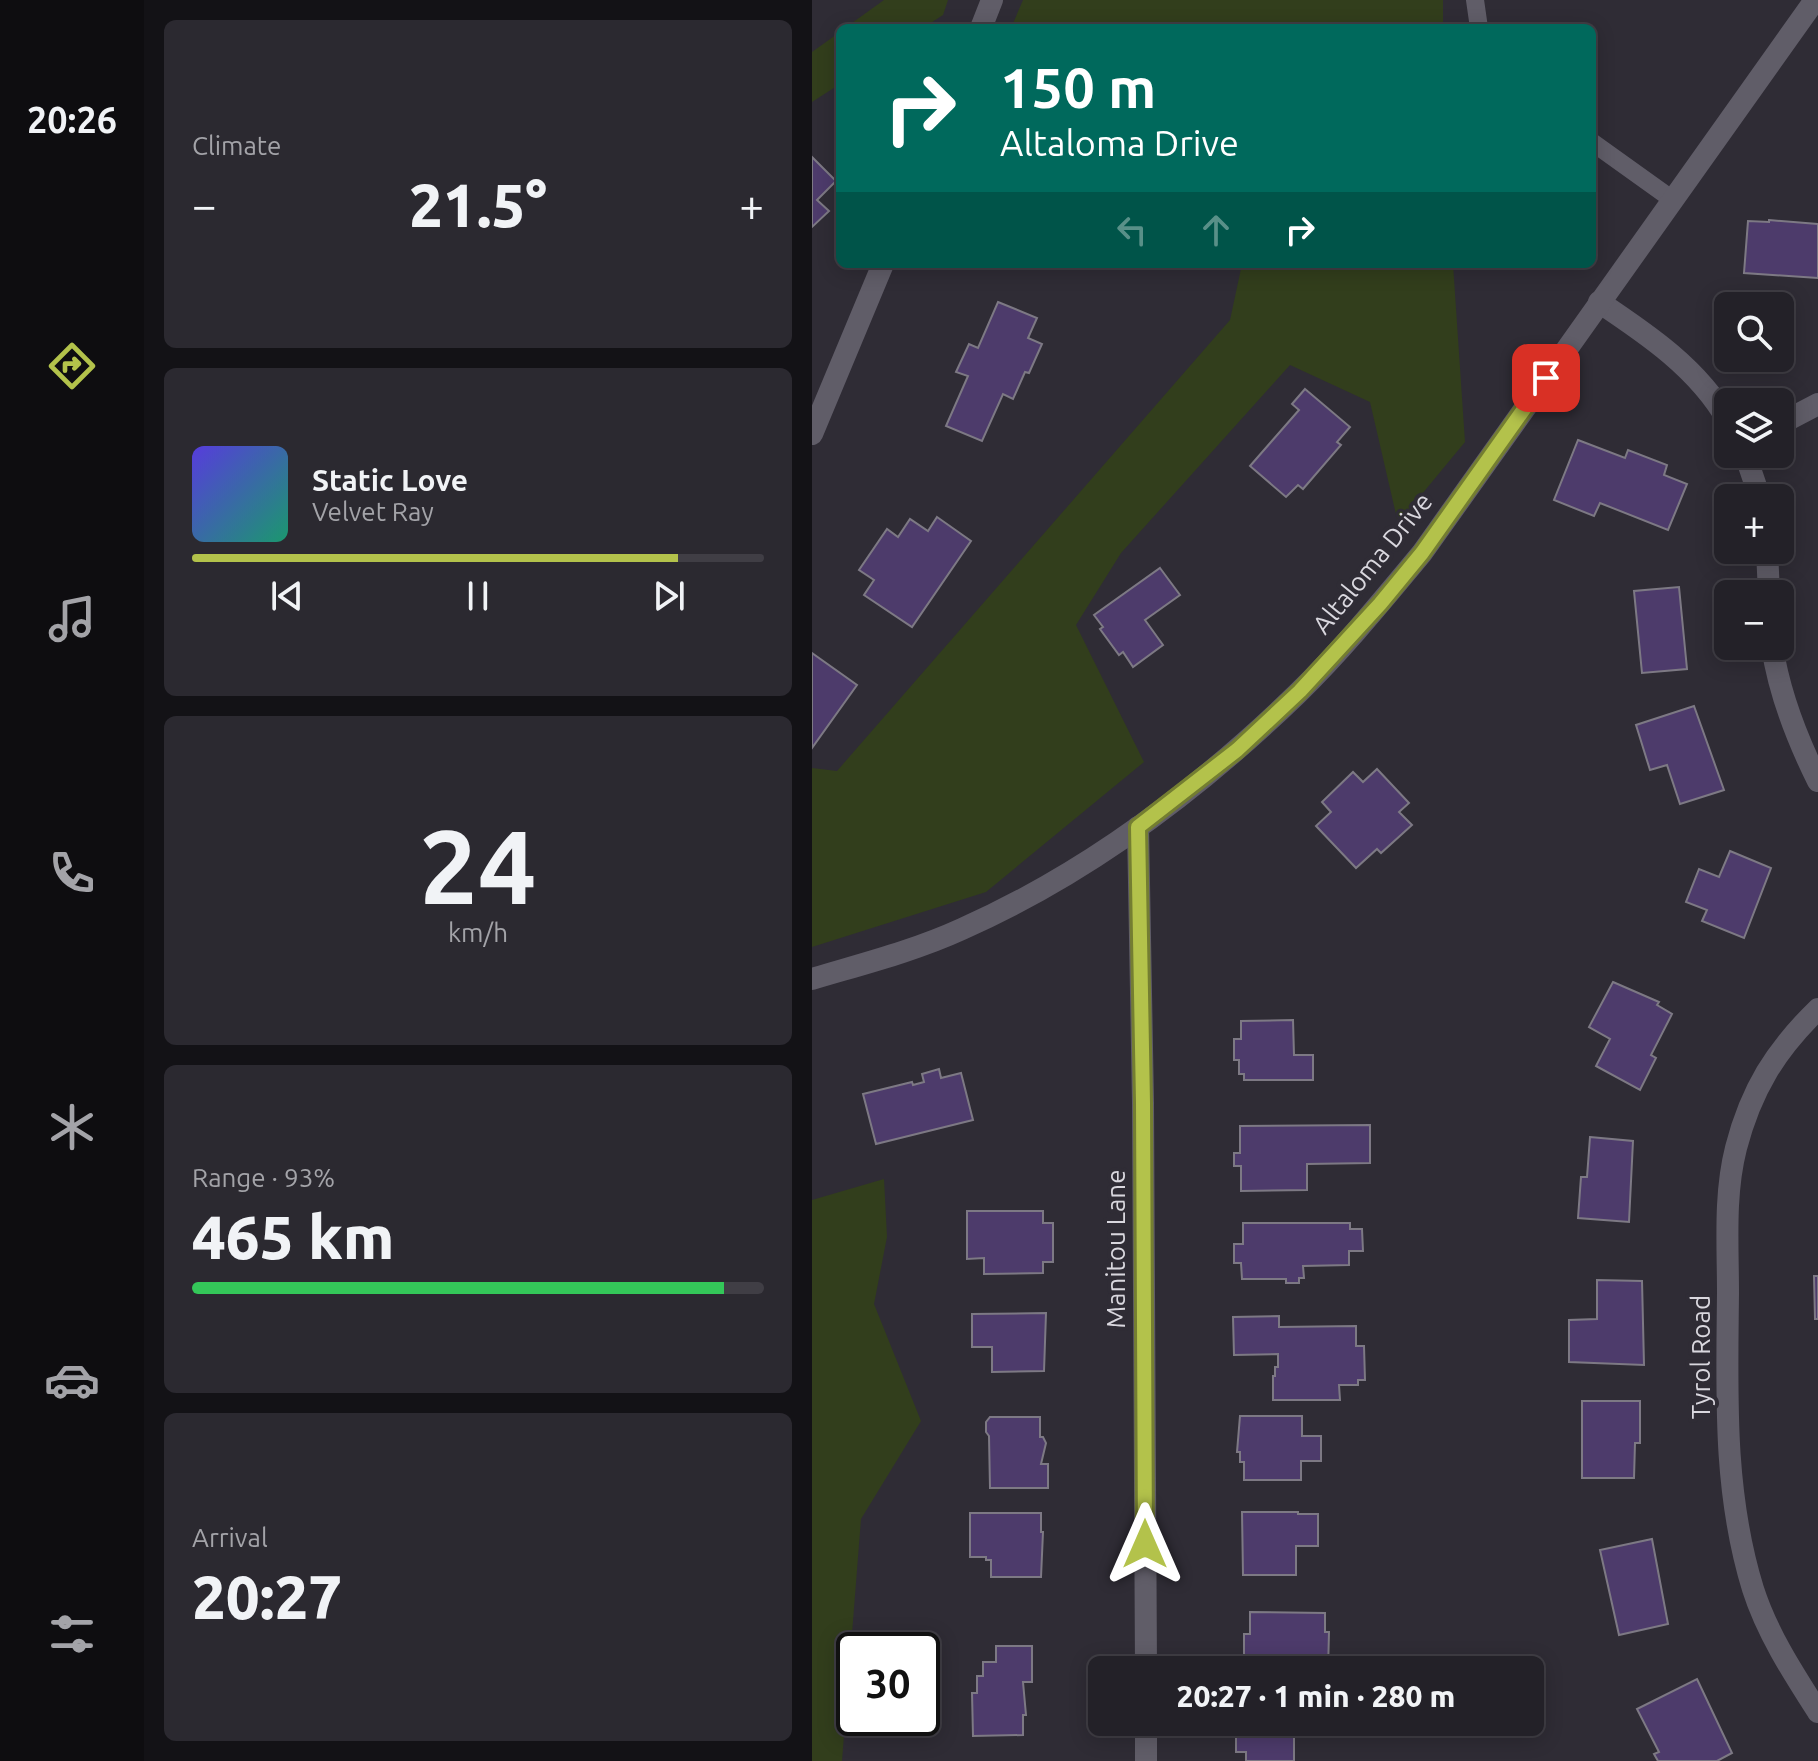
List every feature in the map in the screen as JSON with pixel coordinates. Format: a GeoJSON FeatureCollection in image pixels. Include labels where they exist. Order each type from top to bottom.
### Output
{"type":"FeatureCollection","features":[{"type":"Feature","properties":{"kind":"street"},"geometry":{"type":"LineString","coordinates":[[983,24],[992,0]]}},
{"type":"Feature","properties":{"kind":"street","name":"Altaloma Drive"},"geometry":{"type":"LineString","coordinates":[[812,979],[886,958],[960,930],[1031,895],[1138,827],[1237,750],[1300,691],[1422,553],[1815,0]]}},
{"type":"Feature","properties":{"kind":"street"},"geometry":{"type":"LineString","coordinates":[[812,434],[881,268]]}},
{"type":"Feature","properties":{"kind":"street"},"geometry":{"type":"LineString","coordinates":[[1599,302],[1644,332],[1676,359],[1699,381],[1714,402]]}},
{"type":"Feature","properties":{"kind":"street"},"geometry":{"type":"LineString","coordinates":[[1794,417],[1818,404]]}},
{"type":"Feature","properties":{"kind":"street"},"geometry":{"type":"LineString","coordinates":[[1775,660],[1797,734],[1818,781]]}},
{"type":"Feature","properties":{"kind":"street","name":"Manitou Lane"},"geometry":{"type":"LineString","coordinates":[[1138,827],[1146,1656]]}},
{"type":"Feature","properties":{"kind":"street","name":"Tyrol Road"},"geometry":{"type":"LineString","coordinates":[[1818,1009],[1771,1062],[1736,1148],[1728,1188],[1727,1397],[1730,1475],[1739,1538],[1754,1591],[1778,1648],[1818,1712]]}},
{"type":"Feature","properties":{"kind":"street"},"geometry":{"type":"LineString","coordinates":[[1146,1736],[1146,1761]]}},
{"type":"Feature","properties":{"kind":"lane"},"geometry":{"type":"LineString","coordinates":[[1475,0],[1478,24]]}},
{"type":"Feature","properties":{"kind":"lane"},"geometry":{"type":"LineString","coordinates":[[1596,145],[1673,200]]}},
{"type":"Feature","properties":{"kind":"green space"},"geometry":{"type":"Polygon","coordinates":[[[884,0],[948,0],[943,15],[929,24],[851,24],[884,0]]]}},
{"type":"Feature","properties":{"kind":"green space"},"geometry":{"type":"Polygon","coordinates":[[[1023,0],[1443,0],[1443,24],[1013,24],[1023,0]]]}},
{"type":"Feature","properties":{"kind":"green space"},"geometry":{"type":"Polygon","coordinates":[[[836,35],[836,87],[812,102],[812,52],[836,35]]]}},
{"type":"Feature","properties":{"kind":"green space"},"geometry":{"type":"Polygon","coordinates":[[[1241,268],[1453,268],[1465,442],[1398,523],[1370,402],[1290,365],[1121,553],[1076,625],[1144,762],[986,892],[812,947],[812,768],[837,771],[1230,320],[1241,268]]]}},
{"type":"Feature","properties":{"kind":"green space"},"geometry":{"type":"Polygon","coordinates":[[[884,1179],[887,1237],[874,1304],[921,1421],[861,1519],[852,1632],[836,1632],[836,1736],[844,1736],[842,1761],[812,1761],[812,1200],[884,1179]]]}},
{"type":"Feature","properties":{"kind":"building"},"geometry":{"type":"Polygon","coordinates":[[[812,157],[836,181],[817,200],[829,211],[812,227],[812,157]]]}},
{"type":"Feature","properties":{"kind":"building"},"geometry":{"type":"Polygon","coordinates":[[[1748,221],[1818,224],[1818,278],[1744,273],[1748,221]]]}},
{"type":"Feature","properties":{"kind":"building"},"geometry":{"type":"Polygon","coordinates":[[[998,302],[1037,318],[1028,338],[1042,344],[1013,399],[1003,394],[982,441],[946,426],[968,376],[956,372],[969,344],[978,348],[998,302]]]}},
{"type":"Feature","properties":{"kind":"building"},"geometry":{"type":"Polygon","coordinates":[[[1305,389],[1350,427],[1337,442],[1341,445],[1303,489],[1298,485],[1286,497],[1250,466],[1299,410],[1292,404],[1305,389]]]}},
{"type":"Feature","properties":{"kind":"building"},"geometry":{"type":"Polygon","coordinates":[[[1578,440],[1625,458],[1628,450],[1667,465],[1664,475],[1687,484],[1668,530],[1600,503],[1594,516],[1554,500],[1578,440]]]}},
{"type":"Feature","properties":{"kind":"building"},"geometry":{"type":"Polygon","coordinates":[[[937,517],[971,541],[912,627],[864,595],[874,580],[859,570],[887,529],[898,537],[910,519],[928,531],[937,517]]]}},
{"type":"Feature","properties":{"kind":"building"},"geometry":{"type":"Polygon","coordinates":[[[1160,568],[1180,595],[1145,620],[1163,645],[1133,667],[1123,652],[1119,655],[1094,615],[1160,568]]]}},
{"type":"Feature","properties":{"kind":"building"},"geometry":{"type":"Polygon","coordinates":[[[1679,587],[1687,669],[1642,673],[1634,591],[1679,587]]]}},
{"type":"Feature","properties":{"kind":"building"},"geometry":{"type":"Polygon","coordinates":[[[812,653],[857,685],[812,748],[812,653]]]}},
{"type":"Feature","properties":{"kind":"building"},"geometry":{"type":"Polygon","coordinates":[[[1694,706],[1724,790],[1680,804],[1667,765],[1650,770],[1636,725],[1694,706]]]}},
{"type":"Feature","properties":{"kind":"building"},"geometry":{"type":"Polygon","coordinates":[[[1377,769],[1409,803],[1399,812],[1412,825],[1381,853],[1377,849],[1356,868],[1316,826],[1331,812],[1322,802],[1353,772],[1363,782],[1377,769]]]}},
{"type":"Feature","properties":{"kind":"building"},"geometry":{"type":"Polygon","coordinates":[[[1730,851],[1771,868],[1744,938],[1702,921],[1707,910],[1686,902],[1699,869],[1719,877],[1730,851]]]}},
{"type":"Feature","properties":{"kind":"building"},"geometry":{"type":"Polygon","coordinates":[[[1613,982],[1659,1002],[1657,1005],[1672,1014],[1651,1055],[1656,1058],[1640,1090],[1596,1066],[1610,1039],[1589,1027],[1613,982]]]}},
{"type":"Feature","properties":{"kind":"building"},"geometry":{"type":"Polygon","coordinates":[[[1293,1020],[1294,1055],[1313,1055],[1313,1080],[1244,1080],[1244,1074],[1239,1074],[1239,1060],[1234,1060],[1234,1039],[1241,1039],[1241,1021],[1293,1020]]]}},
{"type":"Feature","properties":{"kind":"building"},"geometry":{"type":"Polygon","coordinates":[[[939,1069],[941,1078],[961,1073],[973,1120],[876,1144],[863,1094],[924,1082],[922,1074],[939,1069]]]}},
{"type":"Feature","properties":{"kind":"building"},"geometry":{"type":"Polygon","coordinates":[[[1370,1125],[1370,1163],[1307,1164],[1307,1190],[1241,1191],[1241,1166],[1234,1166],[1234,1153],[1240,1153],[1240,1126],[1370,1125]]]}},
{"type":"Feature","properties":{"kind":"building"},"geometry":{"type":"Polygon","coordinates":[[[1590,1137],[1633,1141],[1629,1222],[1578,1218],[1581,1177],[1587,1177],[1590,1137]]]}},
{"type":"Feature","properties":{"kind":"building"},"geometry":{"type":"Polygon","coordinates":[[[967,1211],[1043,1211],[1043,1223],[1053,1223],[1053,1262],[1043,1262],[1043,1273],[984,1274],[984,1258],[967,1259],[967,1211]]]}},
{"type":"Feature","properties":{"kind":"building"},"geometry":{"type":"Polygon","coordinates":[[[1243,1223],[1350,1223],[1350,1229],[1362,1229],[1363,1251],[1349,1251],[1349,1265],[1303,1266],[1304,1278],[1299,1278],[1299,1283],[1286,1283],[1286,1279],[1242,1279],[1241,1263],[1234,1263],[1234,1244],[1243,1244],[1243,1223]]]}},
{"type":"Feature","properties":{"kind":"building"},"geometry":{"type":"Polygon","coordinates":[[[1814,1276],[1818,1276],[1818,1319],[1815,1319],[1814,1276]]]}},
{"type":"Feature","properties":{"kind":"building"},"geometry":{"type":"Polygon","coordinates":[[[1597,1280],[1642,1281],[1644,1365],[1569,1362],[1569,1320],[1597,1319],[1597,1280]]]}},
{"type":"Feature","properties":{"kind":"building"},"geometry":{"type":"Polygon","coordinates":[[[1046,1313],[1044,1371],[992,1372],[992,1347],[972,1347],[972,1314],[1046,1313]]]}},
{"type":"Feature","properties":{"kind":"building"},"geometry":{"type":"Polygon","coordinates":[[[1279,1316],[1279,1327],[1356,1326],[1356,1346],[1364,1346],[1365,1380],[1358,1380],[1358,1385],[1339,1385],[1340,1400],[1273,1400],[1273,1376],[1275,1367],[1278,1367],[1278,1354],[1234,1355],[1233,1317],[1279,1316]]]}},
{"type":"Feature","properties":{"kind":"building"},"geometry":{"type":"Polygon","coordinates":[[[1582,1401],[1640,1401],[1640,1443],[1635,1443],[1634,1478],[1582,1478],[1582,1401]]]}},
{"type":"Feature","properties":{"kind":"building"},"geometry":{"type":"Polygon","coordinates":[[[1240,1416],[1302,1416],[1302,1436],[1321,1436],[1321,1461],[1301,1461],[1301,1480],[1244,1480],[1244,1462],[1240,1462],[1240,1452],[1237,1452],[1240,1416]]]}},
{"type":"Feature","properties":{"kind":"building"},"geometry":{"type":"Polygon","coordinates":[[[990,1417],[1040,1417],[1040,1437],[1046,1443],[1041,1464],[1048,1464],[1048,1488],[990,1488],[986,1422],[990,1417]]]}},
{"type":"Feature","properties":{"kind":"building"},"geometry":{"type":"Polygon","coordinates":[[[1242,1512],[1318,1514],[1318,1546],[1296,1546],[1296,1575],[1243,1575],[1242,1512]]]}},
{"type":"Feature","properties":{"kind":"building"},"geometry":{"type":"Polygon","coordinates":[[[970,1513],[1041,1513],[1041,1577],[991,1577],[991,1560],[970,1557],[970,1513]]]}},
{"type":"Feature","properties":{"kind":"building"},"geometry":{"type":"Polygon","coordinates":[[[1652,1539],[1668,1624],[1619,1635],[1600,1550],[1652,1539]]]}},
{"type":"Feature","properties":{"kind":"building"},"geometry":{"type":"Polygon","coordinates":[[[1250,1612],[1325,1613],[1325,1632],[1329,1632],[1328,1656],[1244,1656],[1244,1634],[1250,1634],[1250,1612]]]}},
{"type":"Feature","properties":{"kind":"building"},"geometry":{"type":"Polygon","coordinates":[[[996,1646],[1032,1646],[1032,1682],[1023,1682],[1026,1715],[1023,1715],[1023,1735],[973,1736],[972,1693],[977,1693],[977,1676],[983,1676],[983,1662],[996,1662],[996,1646]]]}},
{"type":"Feature","properties":{"kind":"building"},"geometry":{"type":"Polygon","coordinates":[[[1697,1679],[1732,1753],[1717,1761],[1658,1761],[1654,1754],[1659,1752],[1637,1709],[1697,1679]]]}},
{"type":"Feature","properties":{"kind":"building"},"geometry":{"type":"Polygon","coordinates":[[[1236,1736],[1294,1736],[1294,1761],[1246,1761],[1246,1752],[1236,1752],[1236,1736]]]}},
{"type":"Feature","properties":{"kind":"route"},"geometry":{"type":"LineString","coordinates":[[1145,1544],[1138,827],[1237,750],[1300,691],[1380,604],[1422,553],[1546,378]]}}]}
